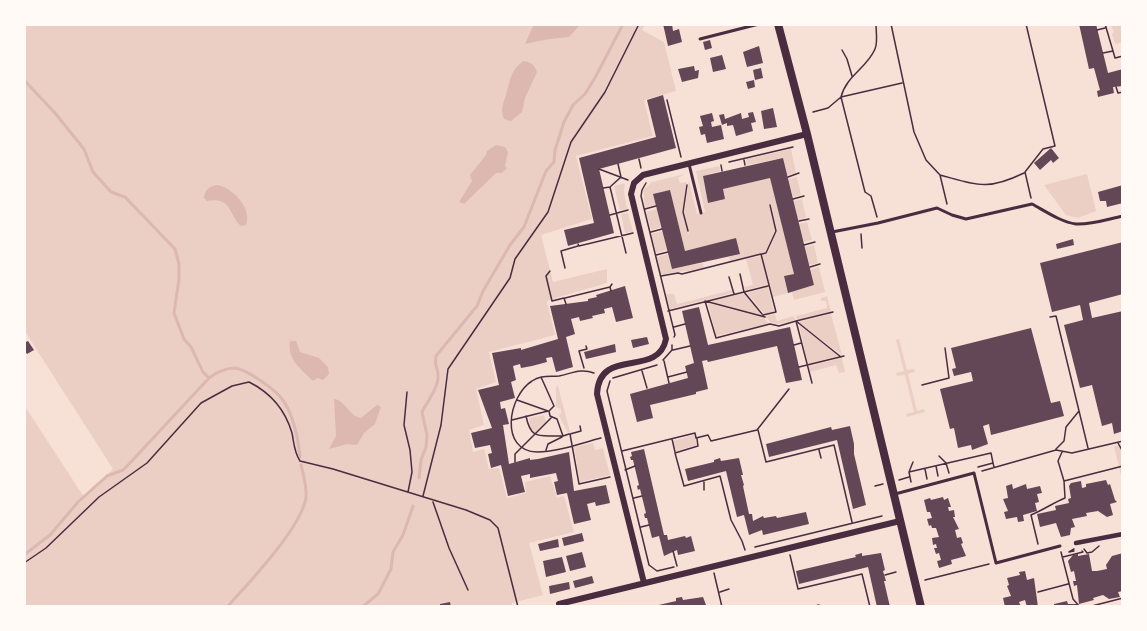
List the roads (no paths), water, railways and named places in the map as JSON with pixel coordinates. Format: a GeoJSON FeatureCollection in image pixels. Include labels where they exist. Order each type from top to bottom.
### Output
{"type":"FeatureCollection","features":[{"type":"Feature","properties":{"kind":"street"},"geometry":{"type":"LineString","coordinates":[[778,24],[807,134],[921,607]]}},
{"type":"Feature","properties":{"kind":"street"},"geometry":{"type":"LineString","coordinates":[[644,583],[597,394],[597,384],[601,376],[609,369],[653,358],[660,353],[666,339],[631,194],[634,183],[643,175],[807,134]]}},
{"type":"Feature","properties":{"kind":"street"},"geometry":{"type":"LineString","coordinates":[[559,605],[900,522]]}},
{"type":"Feature","properties":{"kind":"street"},"geometry":{"type":"LineString","coordinates":[[1076,543],[1123,534]]}},
{"type":"Feature","properties":{"kind":"lane"},"geometry":{"type":"LineString","coordinates":[[700,39],[759,24]]}},
{"type":"Feature","properties":{"kind":"lane"},"geometry":{"type":"LineString","coordinates":[[689,164],[701,213]]}},
{"type":"Feature","properties":{"kind":"lane"},"geometry":{"type":"LineString","coordinates":[[831,233],[937,208],[966,219],[1032,204],[1075,224],[1123,216]]}},
{"type":"Feature","properties":{"kind":"lane"},"geometry":{"type":"LineString","coordinates":[[895,494],[974,473],[996,563],[1060,546]]}},
{"type":"Feature","properties":{"kind":"waterway"},"geometry":{"type":"LineString","coordinates":[[419,478],[427,435],[422,412],[437,384],[436,356],[477,306],[483,291],[510,245],[524,227],[546,171],[554,162],[555,150],[564,122],[573,105],[585,94],[596,76],[623,24]]}},
{"type":"Feature","properties":{"kind":"waterway"},"geometry":{"type":"LineString","coordinates":[[24,80],[84,149],[93,172],[111,192],[125,197],[175,249],[179,264],[179,279],[174,313],[184,339],[191,347],[203,372],[209,378]]}},
{"type":"Feature","properties":{"kind":"waterway"},"geometry":{"type":"LineString","coordinates":[[24,555],[50,535],[78,502],[107,476],[123,470],[209,378],[222,371],[232,368],[240,369],[260,380],[279,395],[292,419],[300,457]]}},
{"type":"Feature","properties":{"kind":"waterway"},"geometry":{"type":"LineString","coordinates":[[227,607],[284,540],[302,510],[306,494],[301,465]]}},
{"type":"Feature","properties":{"kind":"waterway"},"geometry":{"type":"LineString","coordinates":[[362,607],[378,594],[391,569],[393,552],[403,535],[413,506]]}}]}
